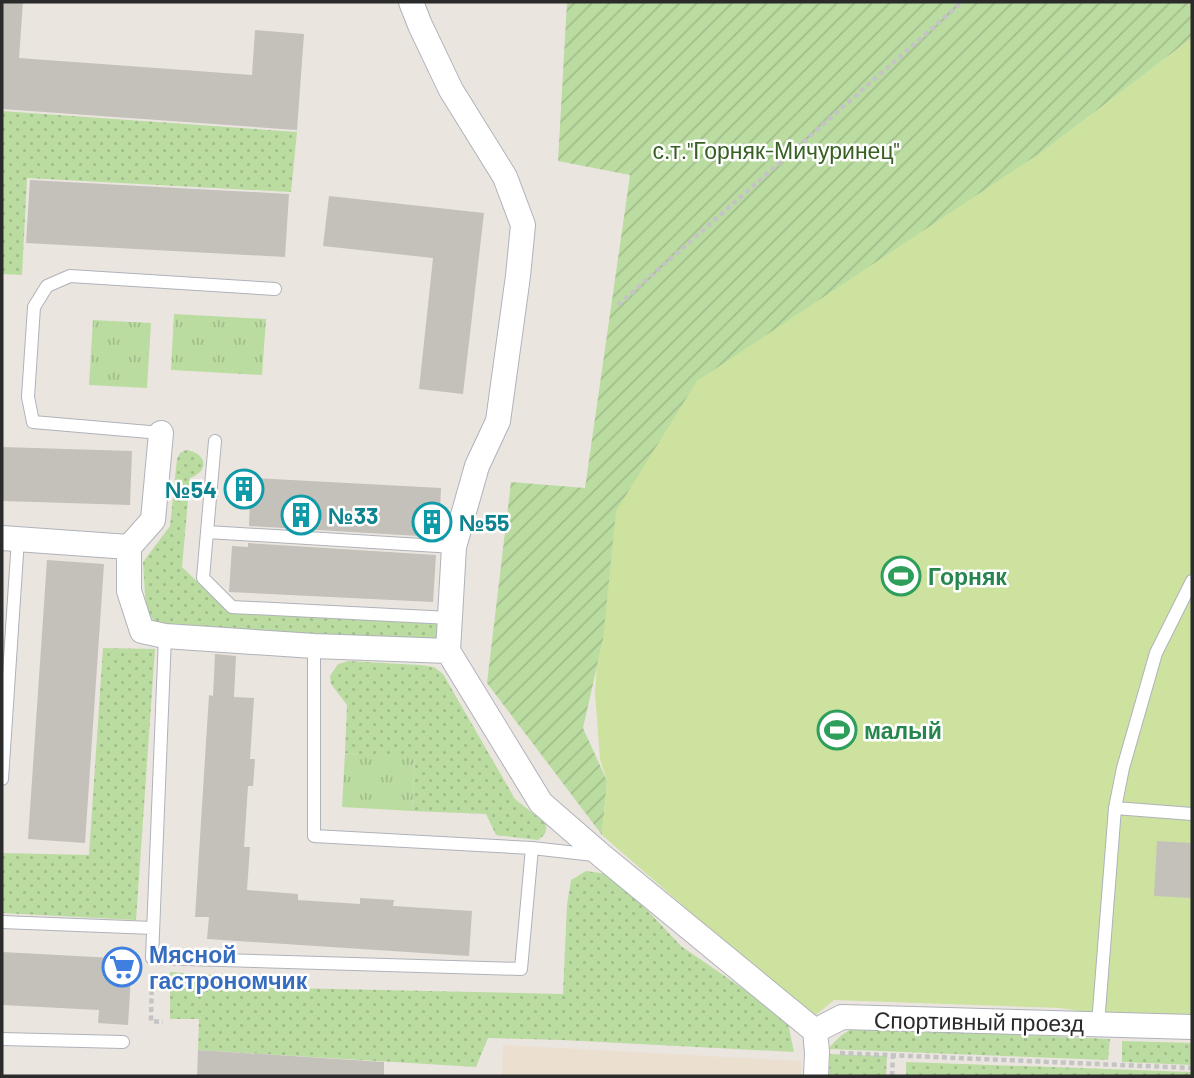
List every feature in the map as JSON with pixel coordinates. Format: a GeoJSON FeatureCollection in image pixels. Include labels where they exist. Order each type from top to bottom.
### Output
{"type":"FeatureCollection","features":[{"type":"Feature","properties":{"kind":"street"},"geometry":{"type":"LineString","coordinates":[[411,2],[451,90],[505,177],[523,225],[519,275],[498,421],[477,466],[454,547],[448,651],[541,803],[816,1053]]}},
{"type":"Feature","properties":{"kind":"street"},"geometry":{"type":"LineString","coordinates":[[161,433],[153,520],[129,547],[128,591],[142,632],[165,636],[314,646],[448,651]]}},
{"type":"Feature","properties":{"kind":"street"},"geometry":{"type":"LineString","coordinates":[[10,539],[129,547]]}},
{"type":"Feature","properties":{"kind":"street","name":"Спортивный проезд"},"geometry":{"type":"LineString","coordinates":[[816,1053],[842,1017],[1192,1027]]}},
{"type":"Feature","properties":{"kind":"lane"},"geometry":{"type":"LineString","coordinates":[[161,433],[33,422],[29,397],[34,307],[47,286],[70,276],[275,289]]}},
{"type":"Feature","properties":{"kind":"lane"},"geometry":{"type":"LineString","coordinates":[[215,441],[203,578],[232,607],[450,618]]}},
{"type":"Feature","properties":{"kind":"lane"},"geometry":{"type":"LineString","coordinates":[[207,532],[454,547]]}},
{"type":"Feature","properties":{"kind":"lane"},"geometry":{"type":"LineString","coordinates":[[2,779],[10,539]]}},
{"type":"Feature","properties":{"kind":"lane"},"geometry":{"type":"LineString","coordinates":[[1098,1024],[1115,808],[1123,768],[1156,653],[1192,581]]}},
{"type":"Feature","properties":{"kind":"lane"},"geometry":{"type":"LineString","coordinates":[[165,636],[152,958],[521,970],[532,848]]}},
{"type":"Feature","properties":{"kind":"lane"},"geometry":{"type":"LineString","coordinates":[[314,646],[314,836],[532,848],[602,856]]}},
{"type":"Feature","properties":{"kind":"lane"},"geometry":{"type":"LineString","coordinates":[[1115,808],[1192,814]]}},
{"type":"Feature","properties":{"kind":"lane"},"geometry":{"type":"LineString","coordinates":[[2,922],[153,928]]}},
{"type":"Feature","properties":{"kind":"lane"},"geometry":{"type":"LineString","coordinates":[[2,1039],[123,1042]]}},
{"type":"Feature","properties":{"kind":"path"},"geometry":{"type":"LineString","coordinates":[[618,305],[962,2]]}},
{"type":"Feature","properties":{"kind":"path"},"geometry":{"type":"LineString","coordinates":[[152,958],[151,1021],[163,1022]]}},
{"type":"Feature","properties":{"kind":"path"},"geometry":{"type":"LineString","coordinates":[[816,1053],[1192,1068]]}},
{"type":"Feature","properties":{"kind":"path"},"geometry":{"type":"LineString","coordinates":[[892,1076],[893,1054]]}},
{"type":"Feature","properties":{"kind":"shaded area"},"geometry":{"type":"Polygon","coordinates":[[[503,1045],[801,1061],[801,1076],[502,1076],[503,1045]]]}},
{"type":"Feature","properties":{"kind":"green space","name":"с.т.\"Горняк-Мичуринец\""},"geometry":{"type":"Polygon","coordinates":[[[567,2],[1192,2],[1192,38],[1046,149],[603,640],[583,728],[607,781],[602,835],[487,683],[511,482],[585,488],[630,175],[558,161],[567,2]]]}},
{"type":"Feature","properties":{"kind":"green space","name":"Горняк"},"geometry":{"type":"Polygon","coordinates":[[[1192,38],[1192,1021],[1131,1019],[1060,1008],[834,1000],[812,1018],[602,835],[607,781],[600,759],[595,692],[616,511],[697,381],[1046,149],[1192,38]]]}},
{"type":"Feature","properties":{"kind":"green space"},"geometry":{"type":"Polygon","coordinates":[[[2,111],[297,132],[291,192],[27,178],[22,275],[2,274],[2,111]]]}},
{"type":"Feature","properties":{"kind":"green space"},"geometry":{"type":"Polygon","coordinates":[[[174,314],[266,319],[262,375],[171,370],[174,314]]]}},
{"type":"Feature","properties":{"kind":"green space"},"geometry":{"type":"Polygon","coordinates":[[[93,320],[151,323],[147,388],[89,385],[93,320]]]}},
{"type":"Feature","properties":{"kind":"green space"},"geometry":{"type":"Polygon","coordinates":[[[186,450],[202,458],[203,467],[190,478],[182,567],[229,612],[437,624],[442,629],[437,641],[162,625],[153,620],[146,610],[143,562],[170,526],[177,459],[180,453],[186,450]]]}},
{"type":"Feature","properties":{"kind":"green space"},"geometry":{"type":"Polygon","coordinates":[[[103,648],[155,649],[136,920],[2,913],[2,853],[89,855],[103,648]]]}},
{"type":"Feature","properties":{"kind":"green space"},"geometry":{"type":"Polygon","coordinates":[[[348,661],[420,665],[434,667],[443,674],[515,799],[546,824],[544,835],[538,840],[496,835],[486,814],[412,811],[415,758],[345,753],[347,705],[331,684],[330,676],[338,664],[348,661]]]}},
{"type":"Feature","properties":{"kind":"green space"},"geometry":{"type":"Polygon","coordinates":[[[345,753],[415,757],[412,811],[342,807],[345,753]]]}},
{"type":"Feature","properties":{"kind":"green space"},"geometry":{"type":"Polygon","coordinates":[[[586,871],[614,875],[681,946],[787,1019],[794,1052],[488,1038],[476,1067],[198,1050],[199,1019],[170,1019],[170,972],[230,976],[240,987],[563,994],[567,905],[571,880],[586,871]]]}},
{"type":"Feature","properties":{"kind":"green space"},"geometry":{"type":"Polygon","coordinates":[[[859,1027],[1110,1039],[1108,1060],[828,1049],[846,1032],[859,1027]]]}},
{"type":"Feature","properties":{"kind":"green space"},"geometry":{"type":"Polygon","coordinates":[[[1122,1041],[1192,1043],[1192,1065],[1122,1062],[1122,1041]]]}},
{"type":"Feature","properties":{"kind":"green space"},"geometry":{"type":"Polygon","coordinates":[[[830,1054],[887,1056],[886,1076],[829,1076],[830,1054]]]}},
{"type":"Feature","properties":{"kind":"green space"},"geometry":{"type":"Polygon","coordinates":[[[906,1062],[1192,1072],[1192,1076],[906,1076],[906,1062]]]}},
{"type":"Feature","properties":{"kind":"building"},"geometry":{"type":"Polygon","coordinates":[[[2,2],[23,2],[19,58],[252,75],[255,30],[304,34],[297,130],[2,109],[2,2]]]}},
{"type":"Feature","properties":{"kind":"building"},"geometry":{"type":"Polygon","coordinates":[[[30,180],[289,194],[285,257],[26,243],[30,180]]]}},
{"type":"Feature","properties":{"kind":"building"},"geometry":{"type":"Polygon","coordinates":[[[329,196],[484,213],[463,394],[419,389],[433,258],[323,246],[329,196]]]}},
{"type":"Feature","properties":{"kind":"building"},"geometry":{"type":"Polygon","coordinates":[[[2,447],[132,451],[130,505],[2,501],[2,447]]]}},
{"type":"Feature","properties":{"kind":"building"},"geometry":{"type":"Polygon","coordinates":[[[237,477],[441,488],[439,533],[436,537],[249,526],[250,501],[236,500],[237,477]]]}},
{"type":"Feature","properties":{"kind":"building"},"geometry":{"type":"Polygon","coordinates":[[[248,543],[436,555],[433,602],[229,592],[232,546],[248,547],[248,543]]]}},
{"type":"Feature","properties":{"kind":"building"},"geometry":{"type":"Polygon","coordinates":[[[47,560],[104,564],[85,843],[28,839],[47,560]]]}},
{"type":"Feature","properties":{"kind":"building"},"geometry":{"type":"Polygon","coordinates":[[[215,654],[236,656],[234,697],[254,698],[250,759],[255,759],[253,786],[248,786],[244,847],[250,847],[247,890],[298,894],[298,900],[360,904],[360,898],[394,900],[393,906],[472,911],[469,956],[207,939],[209,917],[195,917],[209,695],[213,696],[215,654]]]}},
{"type":"Feature","properties":{"kind":"building"},"geometry":{"type":"Polygon","coordinates":[[[1157,841],[1192,843],[1192,898],[1154,896],[1157,841]]]}},
{"type":"Feature","properties":{"kind":"building"},"geometry":{"type":"Polygon","coordinates":[[[2,952],[132,959],[128,1025],[98,1023],[99,1010],[2,1005],[2,952]]]}},
{"type":"Feature","properties":{"kind":"building"},"geometry":{"type":"Polygon","coordinates":[[[198,1050],[384,1062],[384,1076],[197,1076],[198,1050]]]}},
{"type":"Feature","properties":{"kind":"place","name":"№54"},"geometry":{"type":"Point","coordinates":[244,489]}},
{"type":"Feature","properties":{"kind":"place","name":"№33"},"geometry":{"type":"Point","coordinates":[301,515]}},
{"type":"Feature","properties":{"kind":"place","name":"№55"},"geometry":{"type":"Point","coordinates":[432,522]}},
{"type":"Feature","properties":{"kind":"place","name":"Горняк"},"geometry":{"type":"Point","coordinates":[901,576]}},
{"type":"Feature","properties":{"kind":"place","name":"малый"},"geometry":{"type":"Point","coordinates":[837,730]}},
{"type":"Feature","properties":{"kind":"place","name":"Мясной гастрономчик"},"geometry":{"type":"Point","coordinates":[122,967]}}]}
